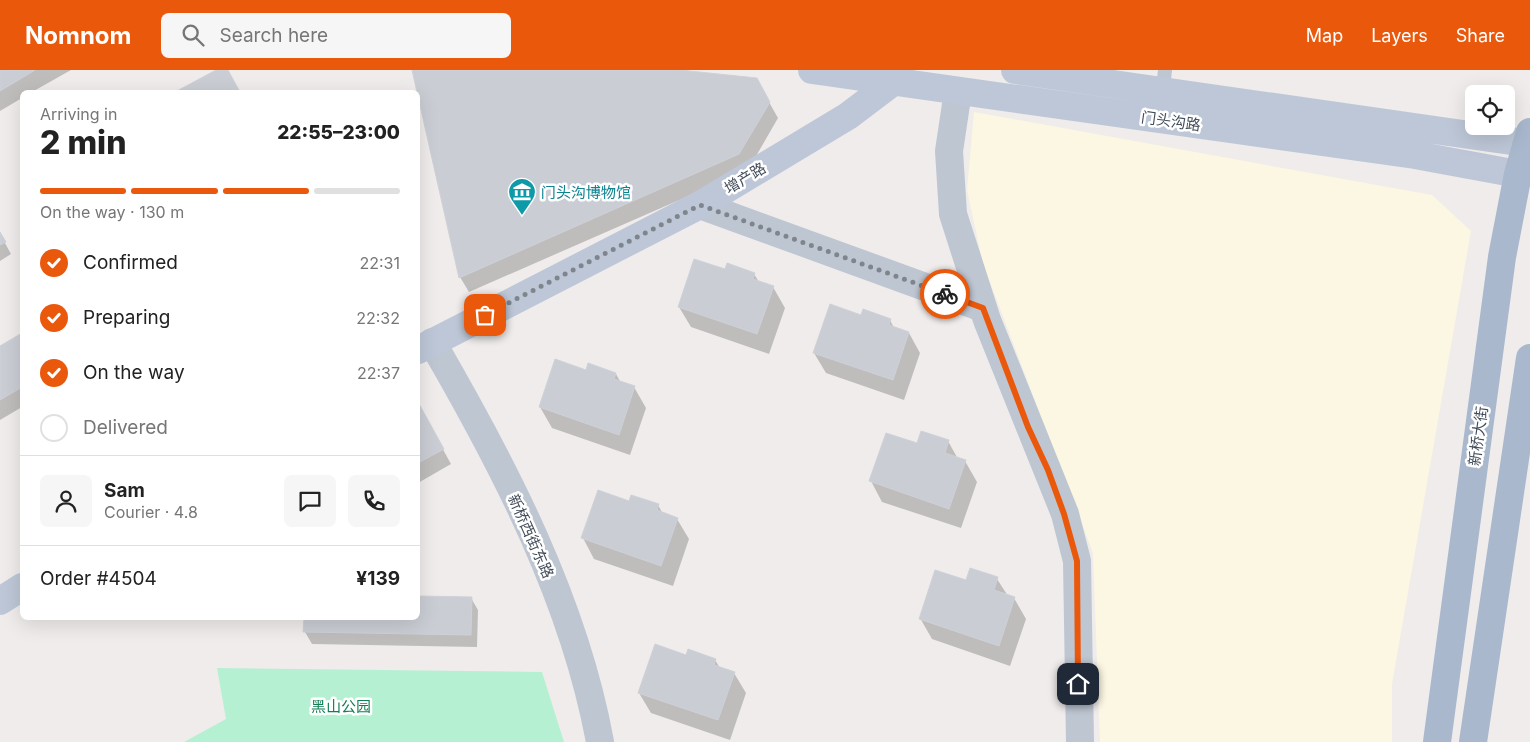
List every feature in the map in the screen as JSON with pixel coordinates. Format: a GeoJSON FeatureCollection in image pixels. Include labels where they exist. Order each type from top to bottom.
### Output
{"type":"FeatureCollection","features":[{"type":"Feature","properties":{"kind":"main road","name":"门头沟路"},"geometry":{"type":"LineString","coordinates":[[812,70],[894,76],[958,91],[1415,155],[1524,174]]}},
{"type":"Feature","properties":{"kind":"main road","name":"门头沟路"},"geometry":{"type":"LineString","coordinates":[[1014,70],[1164,81],[1528,140]]}},
{"type":"Feature","properties":{"kind":"main road","name":"增产路"},"geometry":{"type":"LineString","coordinates":[[425,346],[700,205],[848,116],[894,76]]}},
{"type":"Feature","properties":{"kind":"main road","name":"新桥大街"},"geometry":{"type":"LineString","coordinates":[[1437,742],[1502,257],[1524,174],[1528,140]]}},
{"type":"Feature","properties":{"kind":"main road"},"geometry":{"type":"LineString","coordinates":[[1474,742],[1530,358]]}},
{"type":"Feature","properties":{"kind":"main road"},"geometry":{"type":"LineString","coordinates":[[0,601],[20,588]]}},
{"type":"Feature","properties":{"kind":"street"},"geometry":{"type":"LineString","coordinates":[[958,91],[949,151],[953,214],[983,308],[1028,427],[1048,470],[1064,514],[1077,561],[1080,742]]}},
{"type":"Feature","properties":{"kind":"street"},"geometry":{"type":"LineString","coordinates":[[700,205],[983,308]]}},
{"type":"Feature","properties":{"kind":"street","name":"新桥西街东路"},"geometry":{"type":"LineString","coordinates":[[425,346],[482,427],[540,554],[578,649],[600,742]]}},
{"type":"Feature","properties":{"kind":"lane"},"geometry":{"type":"LineString","coordinates":[[1159,120],[1164,81]]}},
{"type":"Feature","properties":{"kind":"shaded area"},"geometry":{"type":"Polygon","coordinates":[[[974,112],[1432,195],[1471,231],[1392,684],[1392,742],[1100,742],[1093,553],[983,264],[967,190],[974,112]]]}},
{"type":"Feature","properties":{"kind":"green space","name":"黑山公园"},"geometry":{"type":"Polygon","coordinates":[[[217,668],[542,672],[564,742],[184,742],[226,719],[217,668]]]}},
{"type":"Feature","properties":{"kind":"building"},"geometry":{"type":"Polygon","coordinates":[[[0,70],[35,70],[0,91],[0,70]]]}},
{"type":"Feature","properties":{"kind":"building"},"geometry":{"type":"Polygon","coordinates":[[[216,70],[228,70],[239,90],[179,90],[216,70]]]}},
{"type":"Feature","properties":{"kind":"building","name":"门头沟博物馆"},"geometry":{"type":"Polygon","coordinates":[[[412,70],[680,70],[757,78],[770,102],[739,154],[459,278],[420,105],[420,90],[417,90],[412,70]]]}},
{"type":"Feature","properties":{"kind":"building"},"geometry":{"type":"Polygon","coordinates":[[[0,232],[6,242],[0,245],[0,232]]]}},
{"type":"Feature","properties":{"kind":"building"},"geometry":{"type":"Polygon","coordinates":[[[694,259],[725,269],[727,263],[755,273],[753,279],[774,286],[757,334],[678,307],[694,259]]]}},
{"type":"Feature","properties":{"kind":"building"},"geometry":{"type":"Polygon","coordinates":[[[830,304],[861,315],[863,309],[891,319],[889,325],[909,332],[893,380],[813,353],[830,304]]]}},
{"type":"Feature","properties":{"kind":"building"},"geometry":{"type":"Polygon","coordinates":[[[20,334],[20,388],[0,400],[0,346],[20,334]]]}},
{"type":"Feature","properties":{"kind":"building"},"geometry":{"type":"Polygon","coordinates":[[[555,359],[586,370],[588,363],[616,373],[614,379],[635,386],[619,435],[539,407],[555,359]]]}},
{"type":"Feature","properties":{"kind":"building"},"geometry":{"type":"Polygon","coordinates":[[[420,406],[444,449],[420,462],[420,406]]]}},
{"type":"Feature","properties":{"kind":"building"},"geometry":{"type":"Polygon","coordinates":[[[921,431],[949,440],[945,453],[966,460],[949,509],[869,481],[886,433],[917,443],[921,431]]]}},
{"type":"Feature","properties":{"kind":"building"},"geometry":{"type":"Polygon","coordinates":[[[598,490],[629,501],[631,495],[659,504],[657,510],[678,518],[661,566],[581,538],[598,490]]]}},
{"type":"Feature","properties":{"kind":"building"},"geometry":{"type":"Polygon","coordinates":[[[970,568],[998,577],[994,590],[1015,597],[999,646],[919,619],[935,570],[966,580],[970,568]]]}},
{"type":"Feature","properties":{"kind":"building"},"geometry":{"type":"Polygon","coordinates":[[[420,596],[472,597],[471,635],[303,632],[304,620],[420,620],[420,596]]]}},
{"type":"Feature","properties":{"kind":"building"},"geometry":{"type":"Polygon","coordinates":[[[655,644],[686,655],[688,649],[716,659],[714,665],[735,672],[718,720],[638,693],[655,644]]]}},
{"type":"Feature","properties":{"kind":"way so far"},"geometry":{"type":"LineString","coordinates":[[485,315],[700,205],[945,294]]}},
{"type":"Feature","properties":{"kind":"place","name":"门头沟博物馆"},"geometry":{"type":"Point","coordinates":[522,216]}},
{"type":"Feature","properties":{"kind":"route"},"geometry":{"type":"LineString","coordinates":[[945,294],[983,308],[1028,427],[1048,470],[1064,514],[1077,561],[1078,684]]}}]}
